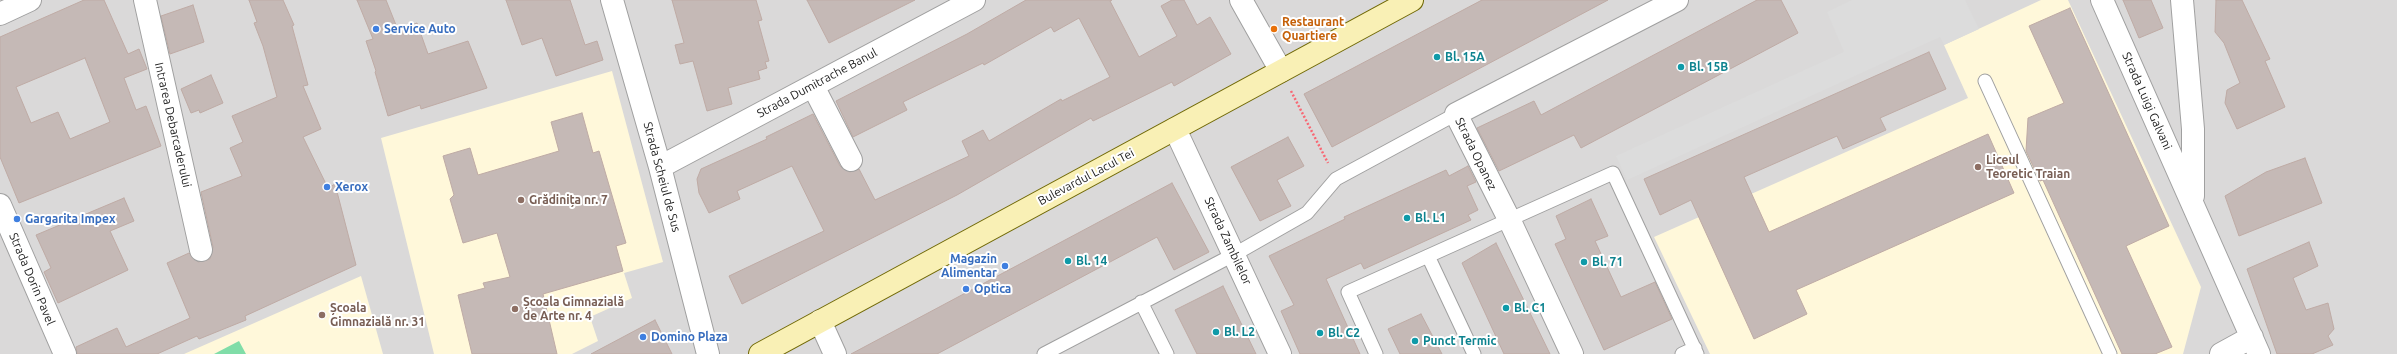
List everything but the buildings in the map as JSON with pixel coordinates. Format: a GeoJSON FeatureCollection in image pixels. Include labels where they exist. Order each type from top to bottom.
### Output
{"type":"FeatureCollection","features":[{"type":"Feature","properties":{"kind":"main road","name":"Bulevardul Lacul Tei"},"geometry":{"type":"LineString","coordinates":[[760,354],[1412,0]]}},
{"type":"Feature","properties":{"kind":"street"},"geometry":{"type":"LineString","coordinates":[[0,14],[30,0]]}},
{"type":"Feature","properties":{"kind":"street","name":"Intrarea Debarcaderului"},"geometry":{"type":"LineString","coordinates":[[145,0],[201,250]]}},
{"type":"Feature","properties":{"kind":"street","name":"Strada Scheiul de Sus"},"geometry":{"type":"LineString","coordinates":[[612,0],[660,167],[708,354]]}},
{"type":"Feature","properties":{"kind":"street","name":"Strada Dumitrache Banul"},"geometry":{"type":"LineString","coordinates":[[660,167],[974,0]]}},
{"type":"Feature","properties":{"kind":"street"},"geometry":{"type":"LineString","coordinates":[[1241,0],[1281,71]]}},
{"type":"Feature","properties":{"kind":"street","name":"Strada Opanez"},"geometry":{"type":"LineString","coordinates":[[1572,354],[1509,219],[1456,114],[1677,0]]}},
{"type":"Feature","properties":{"kind":"street","name":"Strada Luigi Galvani"},"geometry":{"type":"LineString","coordinates":[[2102,0],[2255,346],[2220,354]]}},
{"type":"Feature","properties":{"kind":"street","name":"Strada Luigi Galvani"},"geometry":{"type":"LineString","coordinates":[[2182,0],[2193,129],[2193,203]]}},
{"type":"Feature","properties":{"kind":"street"},"geometry":{"type":"LineString","coordinates":[[813,86],[851,160]]}},
{"type":"Feature","properties":{"kind":"street","name":"Strada Zambilelor"},"geometry":{"type":"LineString","coordinates":[[1175,129],[1235,254],[1280,354]]}},
{"type":"Feature","properties":{"kind":"street","name":"Strada Dorin Pavel"},"geometry":{"type":"LineString","coordinates":[[0,205],[65,354]]}},
{"type":"Feature","properties":{"kind":"street"},"geometry":{"type":"LineString","coordinates":[[820,321],[835,354]]}},
{"type":"Feature","properties":{"kind":"lane"},"geometry":{"type":"LineString","coordinates":[[1985,81],[2110,354]]}},
{"type":"Feature","properties":{"kind":"lane"},"geometry":{"type":"LineString","coordinates":[[1044,354],[1235,254],[1307,214],[1336,179],[1456,114]]}},
{"type":"Feature","properties":{"kind":"lane"},"geometry":{"type":"LineString","coordinates":[[1376,354],[1348,292],[1613,173],[1696,351],[1682,354]]}},
{"type":"Feature","properties":{"kind":"lane"},"geometry":{"type":"LineString","coordinates":[[1428,256],[1474,354]]}},
{"type":"Feature","properties":{"kind":"lane"},"geometry":{"type":"LineString","coordinates":[[1141,302],[1167,354]]}},
{"type":"Feature","properties":{"kind":"path"},"geometry":{"type":"LineString","coordinates":[[1281,71],[1336,179]]}},
{"type":"Feature","properties":{"kind":"shaded area"},"geometry":{"type":"Polygon","coordinates":[[[0,0],[2397,0],[2397,354],[0,354],[0,0]]]}},
{"type":"Feature","properties":{"kind":"shaded area"},"geometry":{"type":"Polygon","coordinates":[[[1852,0],[1965,0],[1979,29],[1944,45],[1940,37],[1627,180],[1616,156],[1844,52],[1827,12],[1852,0]]]}},
{"type":"Feature","properties":{"kind":"shaded area","name":"Liceul Teoretic Traian"},"geometry":{"type":"Polygon","coordinates":[[[2041,0],[2068,0],[2201,287],[2183,354],[1710,354],[1654,237],[1968,98],[1944,45],[2041,0]]]}},
{"type":"Feature","properties":{"kind":"shaded area","name":"Grădinița nr. 7"},"geometry":{"type":"Polygon","coordinates":[[[612,71],[663,262],[624,273],[632,298],[590,317],[598,341],[572,354],[434,354],[381,138],[612,71]]]}},
{"type":"Feature","properties":{"kind":"shaded area","name":"Școala Gimnazială nr. 31"},"geometry":{"type":"Polygon","coordinates":[[[361,276],[383,354],[184,354],[361,276]]]}},
{"type":"Feature","properties":{"kind":"green space"},"geometry":{"type":"Polygon","coordinates":[[[239,341],[246,354],[214,354],[239,341]]]}},
{"type":"Feature","properties":{"kind":"place","name":"Service Auto"},"geometry":{"type":"Point","coordinates":[376,29]}},
{"type":"Feature","properties":{"kind":"place","name":"Restaurant Quartiere"},"geometry":{"type":"Point","coordinates":[1274,29]}},
{"type":"Feature","properties":{"kind":"place","name":"Bl. 15A"},"geometry":{"type":"Point","coordinates":[1437,57]}},
{"type":"Feature","properties":{"kind":"place","name":"Bl. 15B"},"geometry":{"type":"Point","coordinates":[1681,67]}},
{"type":"Feature","properties":{"kind":"place","name":"Liceul Teoretic Traian"},"geometry":{"type":"Point","coordinates":[1978,167]}},
{"type":"Feature","properties":{"kind":"place","name":"Xerox"},"geometry":{"type":"Point","coordinates":[327,187]}},
{"type":"Feature","properties":{"kind":"place","name":"Grădinița nr. 7"},"geometry":{"type":"Point","coordinates":[521,200]}},
{"type":"Feature","properties":{"kind":"place","name":"Bl. L1"},"geometry":{"type":"Point","coordinates":[1407,218]}},
{"type":"Feature","properties":{"kind":"place","name":"Gargarita Impex"},"geometry":{"type":"Point","coordinates":[17,219]}},
{"type":"Feature","properties":{"kind":"place","name":"Bl. 14"},"geometry":{"type":"Point","coordinates":[1068,261]}},
{"type":"Feature","properties":{"kind":"place","name":"Bl. 71"},"geometry":{"type":"Point","coordinates":[1584,262]}},
{"type":"Feature","properties":{"kind":"place","name":"Magazin Alimentar"},"geometry":{"type":"Point","coordinates":[1005,266]}},
{"type":"Feature","properties":{"kind":"place","name":"Optica"},"geometry":{"type":"Point","coordinates":[966,289]}},
{"type":"Feature","properties":{"kind":"place","name":"Bl. C1"},"geometry":{"type":"Point","coordinates":[1506,308]}},
{"type":"Feature","properties":{"kind":"place","name":"Școala Gimnazială de Arte nr. 4"},"geometry":{"type":"Point","coordinates":[515,309]}},
{"type":"Feature","properties":{"kind":"place","name":"Școala Gimnazială nr. 31"},"geometry":{"type":"Point","coordinates":[322,315]}},
{"type":"Feature","properties":{"kind":"place","name":"Bl. L2"},"geometry":{"type":"Point","coordinates":[1216,332]}},
{"type":"Feature","properties":{"kind":"place","name":"Bl. C2"},"geometry":{"type":"Point","coordinates":[1320,333]}},
{"type":"Feature","properties":{"kind":"place","name":"Domino Plaza"},"geometry":{"type":"Point","coordinates":[643,337]}},
{"type":"Feature","properties":{"kind":"place","name":"Punct Termic"},"geometry":{"type":"Point","coordinates":[1415,341]}}]}
